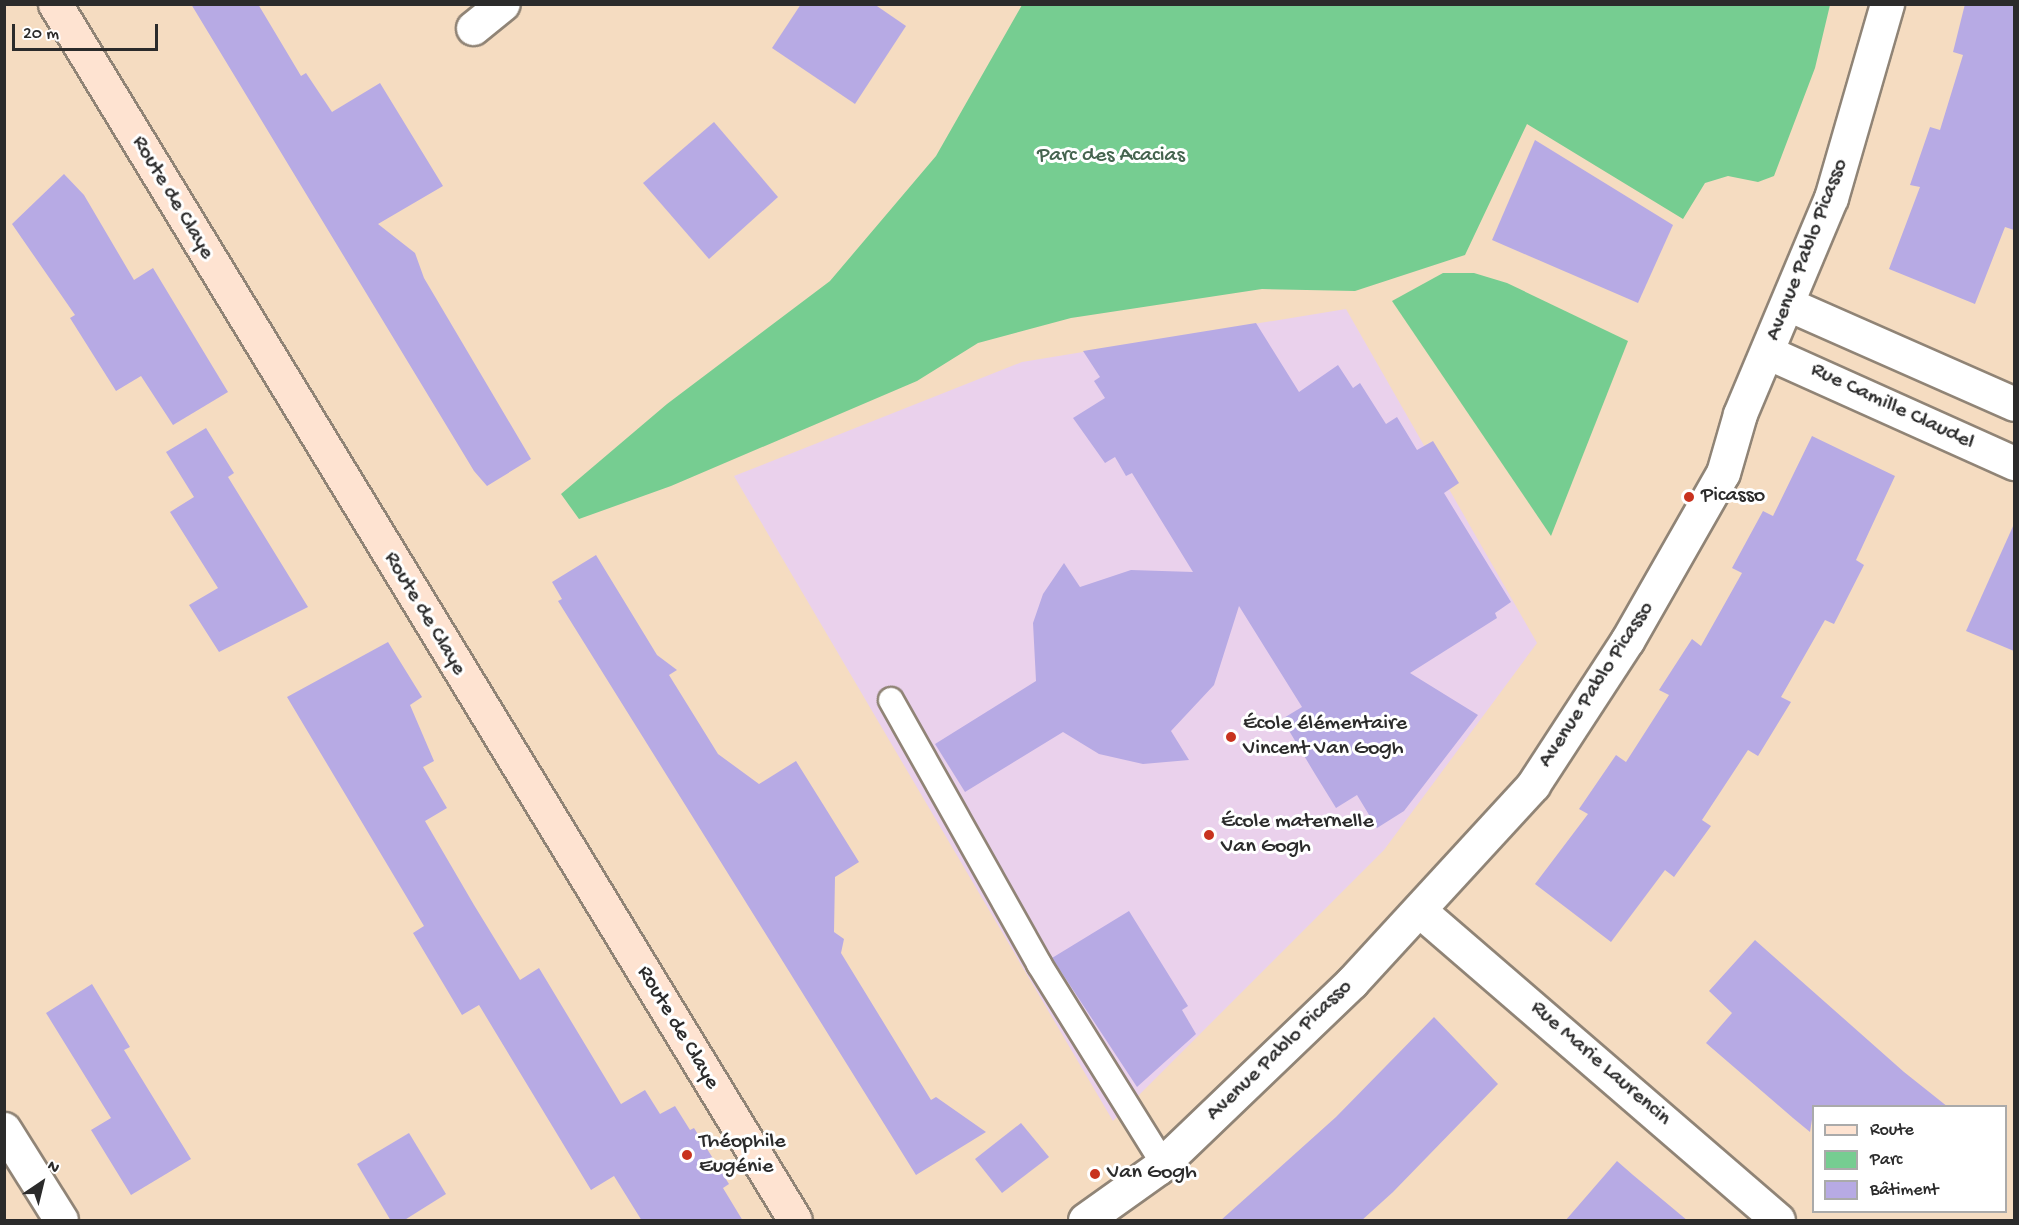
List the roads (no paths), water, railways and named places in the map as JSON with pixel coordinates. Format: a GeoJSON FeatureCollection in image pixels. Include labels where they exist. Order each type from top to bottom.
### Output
{"type":"FeatureCollection","features":[{"type":"Feature","properties":{"kind":"main road","name":"Route de Claye"},"geometry":{"type":"LineString","coordinates":[[55,4],[795,1221]]}},
{"type":"Feature","properties":{"kind":"street"},"geometry":{"type":"LineString","coordinates":[[473,28],[503,4]]}},
{"type":"Feature","properties":{"kind":"street","name":"Avenue Pablo Picasso"},"geometry":{"type":"LineString","coordinates":[[1085,1221],[1163,1163],[1419,910],[1533,785],[1628,641],[1723,473],[1740,414],[1770,353],[1831,198],[1887,4]]}},
{"type":"Feature","properties":{"kind":"street"},"geometry":{"type":"LineString","coordinates":[[1790,305],[2014,404]]}},
{"type":"Feature","properties":{"kind":"street","name":"Rue Camille Claudel"},"geometry":{"type":"LineString","coordinates":[[1770,353],[2014,463]]}},
{"type":"Feature","properties":{"kind":"street","name":"Rue Marie Laurencin"},"geometry":{"type":"LineString","coordinates":[[1419,910],[1778,1221]]}},
{"type":"Feature","properties":{"kind":"street"},"geometry":{"type":"LineString","coordinates":[[4,1129],[61,1221]]}},
{"type":"Feature","properties":{"kind":"lane"},"geometry":{"type":"LineString","coordinates":[[891,700],[1039,964],[1163,1163]]}},
{"type":"Feature","properties":{"kind":"place","name":"Picasso"},"geometry":{"type":"Point","coordinates":[1689,497]}},
{"type":"Feature","properties":{"kind":"place","name":"École élémentaire Vincent Van Gogh"},"geometry":{"type":"Point","coordinates":[1231,737]}},
{"type":"Feature","properties":{"kind":"place","name":"École maternelle Van Gogh"},"geometry":{"type":"Point","coordinates":[1209,835]}},
{"type":"Feature","properties":{"kind":"place","name":"Théophile Eugénie"},"geometry":{"type":"Point","coordinates":[687,1155]}},
{"type":"Feature","properties":{"kind":"place","name":"Van Gogh"},"geometry":{"type":"Point","coordinates":[1095,1174]}},
{"type":"Feature","properties":{"kind":"park label","name":"Parc des Acacias"},"geometry":{"type":"Point","coordinates":[1111,157]}}]}
